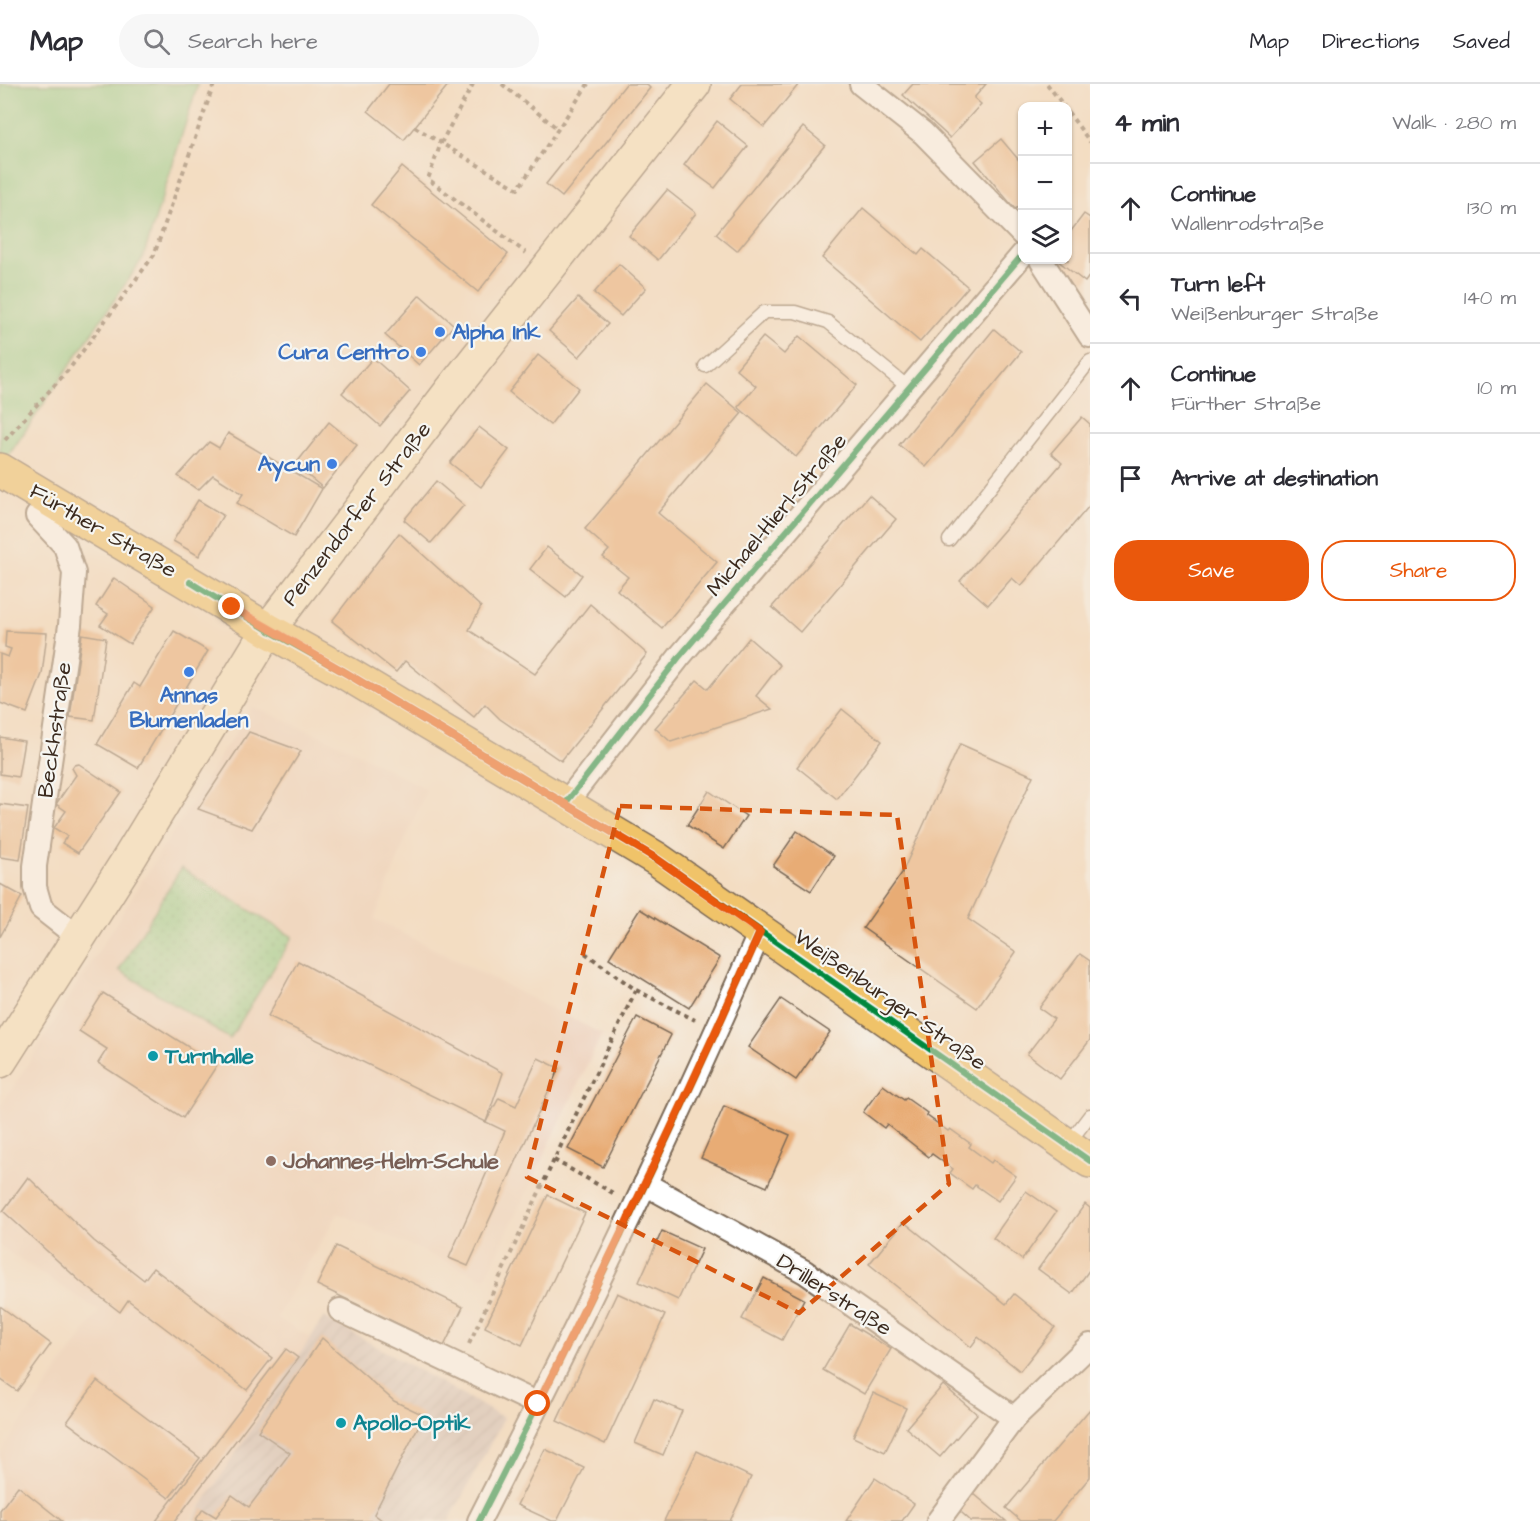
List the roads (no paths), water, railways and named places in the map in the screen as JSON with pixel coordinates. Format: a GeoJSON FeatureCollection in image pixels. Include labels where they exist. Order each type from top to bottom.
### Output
{"type":"FeatureCollection","features":[{"type":"Feature","properties":{"kind":"main road","name":"Penzendorfer Straße"},"geometry":{"type":"LineString","coordinates":[[0,1061],[127,862],[268,630],[694,84]]}},
{"type":"Feature","properties":{"kind":"main road","name":"Fürther Straße"},"geometry":{"type":"LineString","coordinates":[[0,470],[268,630]]}},
{"type":"Feature","properties":{"kind":"main road","name":"Weißenburger Straße"},"geometry":{"type":"LineString","coordinates":[[268,630],[346,673],[657,859],[1078,1153]]}},
{"type":"Feature","properties":{"kind":"street"},"geometry":{"type":"LineString","coordinates":[[861,84],[924,133],[1018,230]]}},
{"type":"Feature","properties":{"kind":"street","name":"Michael-Hierl-Straße"},"geometry":{"type":"LineString","coordinates":[[565,804],[680,656],[1018,260]]}},
{"type":"Feature","properties":{"kind":"street"},"geometry":{"type":"LineString","coordinates":[[1044,264],[1090,336]]}},
{"type":"Feature","properties":{"kind":"street","name":"Beckhstraße"},"geometry":{"type":"LineString","coordinates":[[37,516],[65,546],[74,573],[70,625],[35,866],[35,887],[41,908],[78,937]]}},
{"type":"Feature","properties":{"kind":"street"},"geometry":{"type":"LineString","coordinates":[[479,1521],[635,1206],[760,932]]}},
{"type":"Feature","properties":{"kind":"street","name":"Drillerstraße"},"geometry":{"type":"LineString","coordinates":[[645,1184],[805,1272],[1014,1418]]}},
{"type":"Feature","properties":{"kind":"street"},"geometry":{"type":"LineString","coordinates":[[340,1310],[538,1404]]}},
{"type":"Feature","properties":{"kind":"street"},"geometry":{"type":"LineString","coordinates":[[938,1521],[1014,1418],[1090,1345]]}},
{"type":"Feature","properties":{"kind":"lane"},"geometry":{"type":"LineString","coordinates":[[705,366],[764,312],[795,312],[828,322],[909,388]]}},
{"type":"Feature","properties":{"kind":"lane"},"geometry":{"type":"LineString","coordinates":[[949,540],[1090,361]]}},
{"type":"Feature","properties":{"kind":"lane"},"geometry":{"type":"LineString","coordinates":[[1078,1153],[1090,1115]]}},
{"type":"Feature","properties":{"kind":"place","name":"Alpha Ink"},"geometry":{"type":"Point","coordinates":[440,332]}},
{"type":"Feature","properties":{"kind":"place","name":"Cura Centro"},"geometry":{"type":"Point","coordinates":[421,352]}},
{"type":"Feature","properties":{"kind":"place","name":"Aycun"},"geometry":{"type":"Point","coordinates":[332,464]}},
{"type":"Feature","properties":{"kind":"place","name":"Annas Blumenladen"},"geometry":{"type":"Point","coordinates":[189,672]}},
{"type":"Feature","properties":{"kind":"place","name":"Turnhalle"},"geometry":{"type":"Point","coordinates":[153,1056]}},
{"type":"Feature","properties":{"kind":"place","name":"Johannes-Helm-Schule"},"geometry":{"type":"Point","coordinates":[271,1161]}},
{"type":"Feature","properties":{"kind":"place","name":"Apollo-Optik"},"geometry":{"type":"Point","coordinates":[341,1423]}}]}
